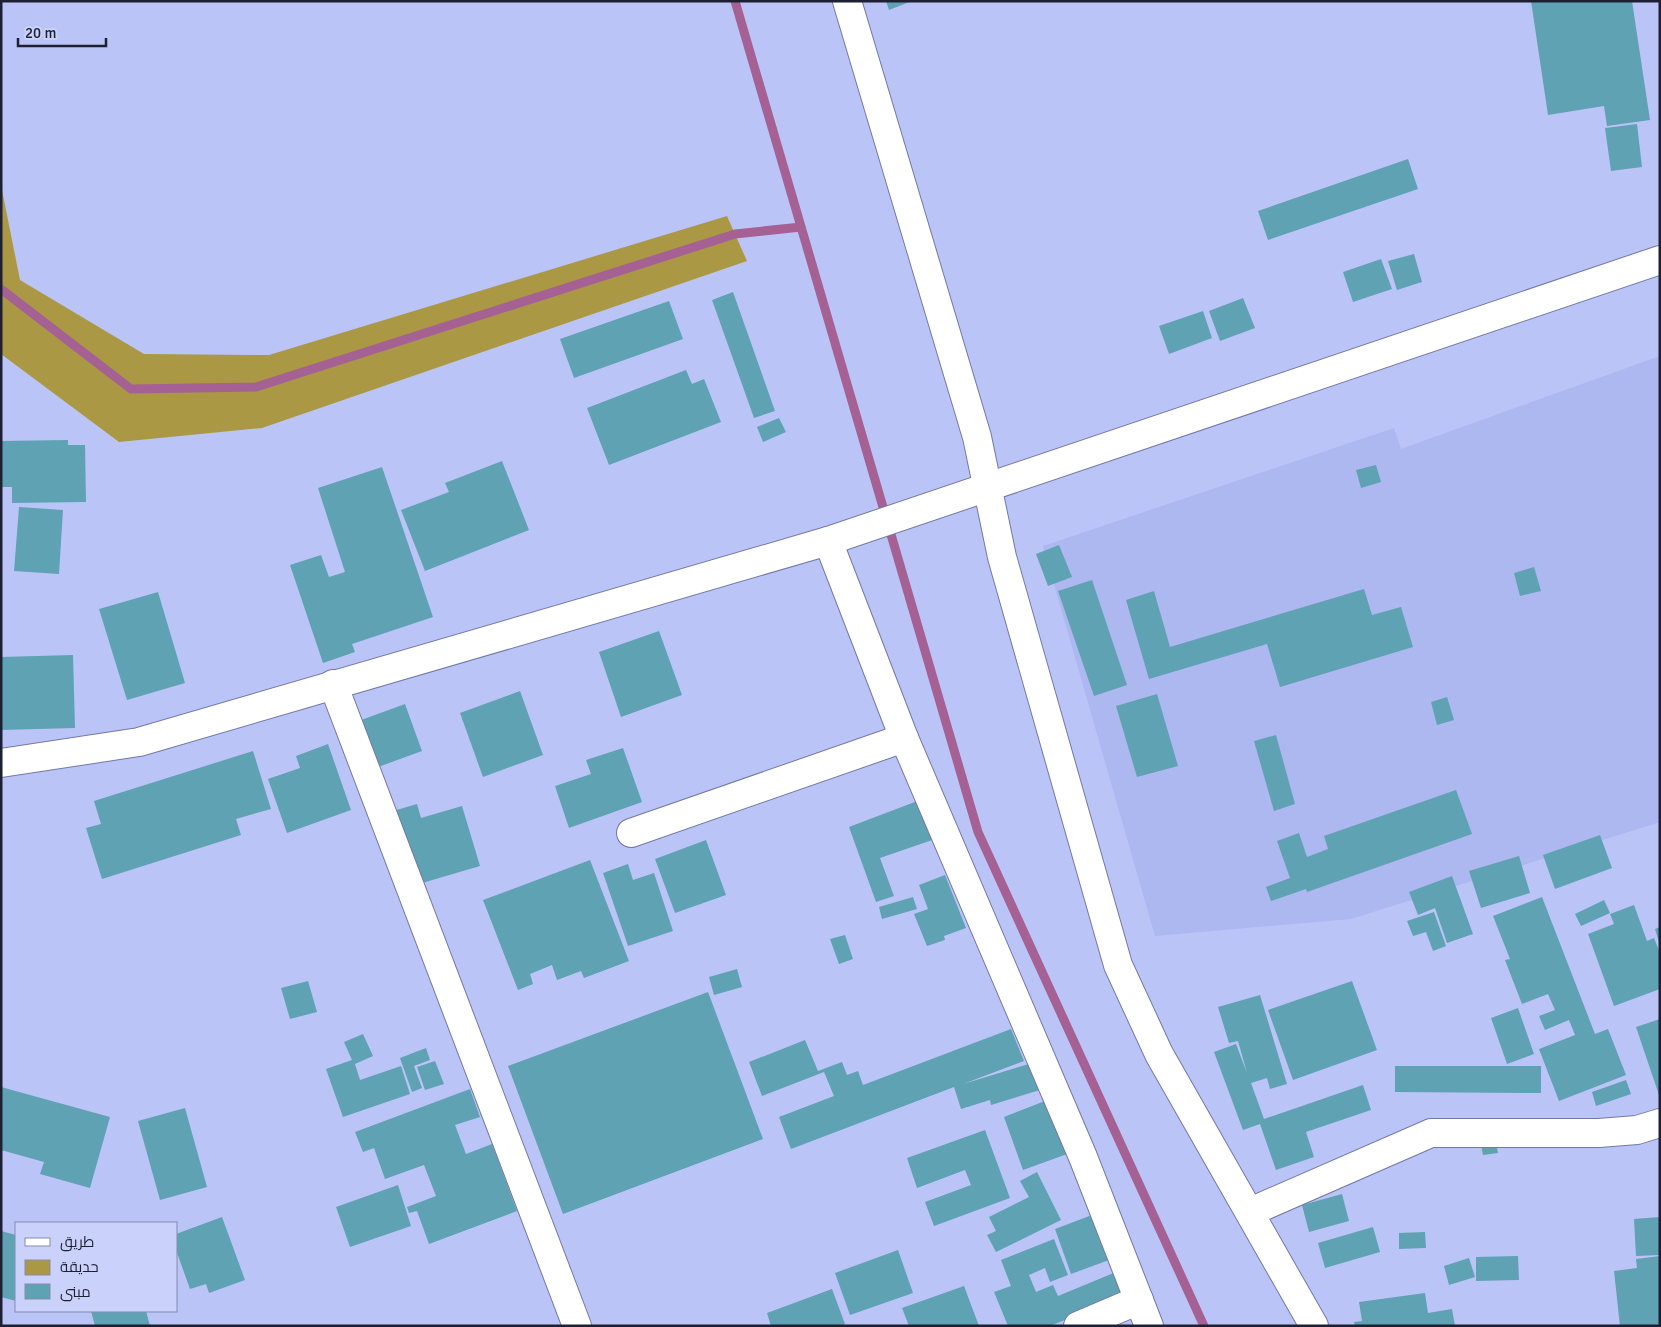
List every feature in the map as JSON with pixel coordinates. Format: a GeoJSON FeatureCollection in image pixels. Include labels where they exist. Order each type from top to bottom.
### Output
{"type":"FeatureCollection","features":[{"type":"Feature","properties":{"kind":"street"},"geometry":{"type":"LineString","coordinates":[[847,1],[977,437],[1002,557],[1118,964],[1159,1054],[1314,1326]]}},
{"type":"Feature","properties":{"kind":"street"},"geometry":{"type":"LineString","coordinates":[[1,763],[139,742],[834,539],[1660,260]]}},
{"type":"Feature","properties":{"kind":"street"},"geometry":{"type":"LineString","coordinates":[[834,539],[904,738],[1083,1157],[1149,1326]]}},
{"type":"Feature","properties":{"kind":"street"},"geometry":{"type":"LineString","coordinates":[[333,684],[577,1326]]}},
{"type":"Feature","properties":{"kind":"street"},"geometry":{"type":"LineString","coordinates":[[631,832],[904,738]]}},
{"type":"Feature","properties":{"kind":"street"},"geometry":{"type":"LineString","coordinates":[[1250,1212],[1431,1133],[1599,1133],[1637,1130],[1660,1123]]}},
{"type":"Feature","properties":{"kind":"street"},"geometry":{"type":"LineString","coordinates":[[1078,1326],[1140,1300]]}},
{"type":"Feature","properties":{"kind":"shaded area"},"geometry":{"type":"Polygon","coordinates":[[[1660,356],[1660,822],[1351,919],[1155,936],[1043,546],[1394,428],[1401,449],[1660,356]]]}},
{"type":"Feature","properties":{"kind":"green space"},"geometry":{"type":"Polygon","coordinates":[[[1,185],[20,280],[144,354],[269,355],[727,216],[747,261],[262,428],[119,442],[1,354],[1,185]]]}},
{"type":"Feature","properties":{"kind":"building"},"geometry":{"type":"Polygon","coordinates":[[[886,1],[912,1],[889,10],[886,1]]]}},
{"type":"Feature","properties":{"kind":"building"},"geometry":{"type":"Polygon","coordinates":[[[1531,1],[1632,1],[1650,120],[1607,126],[1604,106],[1548,115],[1531,1]]]}},
{"type":"Feature","properties":{"kind":"building"},"geometry":{"type":"Polygon","coordinates":[[[1637,124],[1642,167],[1611,171],[1605,128],[1637,124]]]}},
{"type":"Feature","properties":{"kind":"building"},"geometry":{"type":"Polygon","coordinates":[[[1408,159],[1418,189],[1268,240],[1258,211],[1408,159]]]}},
{"type":"Feature","properties":{"kind":"building"},"geometry":{"type":"Polygon","coordinates":[[[1414,254],[1422,282],[1397,290],[1388,261],[1414,254]]]}},
{"type":"Feature","properties":{"kind":"building"},"geometry":{"type":"Polygon","coordinates":[[[1381,259],[1392,289],[1353,302],[1343,272],[1381,259]]]}},
{"type":"Feature","properties":{"kind":"building"},"geometry":{"type":"Polygon","coordinates":[[[733,292],[775,411],[754,418],[712,300],[733,292]]]}},
{"type":"Feature","properties":{"kind":"building"},"geometry":{"type":"Polygon","coordinates":[[[1243,298],[1255,328],[1220,341],[1209,311],[1243,298]]]}},
{"type":"Feature","properties":{"kind":"building"},"geometry":{"type":"Polygon","coordinates":[[[669,301],[683,339],[574,378],[560,339],[669,301]]]}},
{"type":"Feature","properties":{"kind":"building"},"geometry":{"type":"Polygon","coordinates":[[[1203,311],[1212,338],[1169,354],[1159,326],[1203,311]]]}},
{"type":"Feature","properties":{"kind":"building"},"geometry":{"type":"Polygon","coordinates":[[[686,370],[692,384],[704,379],[721,422],[609,465],[587,408],[686,370]]]}},
{"type":"Feature","properties":{"kind":"building"},"geometry":{"type":"Polygon","coordinates":[[[779,418],[786,432],[763,442],[757,427],[779,418]]]}},
{"type":"Feature","properties":{"kind":"building"},"geometry":{"type":"Polygon","coordinates":[[[68,440],[68,445],[85,445],[86,502],[12,503],[12,487],[1,487],[1,441],[68,440]]]}},
{"type":"Feature","properties":{"kind":"building"},"geometry":{"type":"Polygon","coordinates":[[[502,461],[529,530],[425,571],[401,510],[449,492],[445,483],[502,461]]]}},
{"type":"Feature","properties":{"kind":"building"},"geometry":{"type":"Polygon","coordinates":[[[1376,465],[1381,482],[1361,488],[1356,470],[1376,465]]]}},
{"type":"Feature","properties":{"kind":"building"},"geometry":{"type":"Polygon","coordinates":[[[382,467],[433,617],[352,644],[355,652],[323,663],[290,565],[321,555],[329,577],[345,572],[318,488],[382,467]]]}},
{"type":"Feature","properties":{"kind":"building"},"geometry":{"type":"Polygon","coordinates":[[[19,507],[63,510],[59,574],[14,571],[19,507]]]}},
{"type":"Feature","properties":{"kind":"building"},"geometry":{"type":"Polygon","coordinates":[[[1059,545],[1072,577],[1048,586],[1036,554],[1059,545]]]}},
{"type":"Feature","properties":{"kind":"building"},"geometry":{"type":"Polygon","coordinates":[[[1534,567],[1541,591],[1520,596],[1514,573],[1534,567]]]}},
{"type":"Feature","properties":{"kind":"building"},"geometry":{"type":"Polygon","coordinates":[[[1092,580],[1127,685],[1094,696],[1058,591],[1092,580]]]}},
{"type":"Feature","properties":{"kind":"building"},"geometry":{"type":"Polygon","coordinates":[[[1364,589],[1372,615],[1401,607],[1413,647],[1280,687],[1267,644],[1149,679],[1126,600],[1154,591],[1170,647],[1364,589]]]}},
{"type":"Feature","properties":{"kind":"building"},"geometry":{"type":"Polygon","coordinates":[[[158,592],[185,683],[127,700],[99,609],[158,592]]]}},
{"type":"Feature","properties":{"kind":"building"},"geometry":{"type":"Polygon","coordinates":[[[659,631],[682,695],[621,717],[599,652],[659,631]]]}},
{"type":"Feature","properties":{"kind":"building"},"geometry":{"type":"Polygon","coordinates":[[[73,655],[75,728],[1,730],[1,657],[73,655]]]}},
{"type":"Feature","properties":{"kind":"building"},"geometry":{"type":"Polygon","coordinates":[[[520,691],[543,755],[483,777],[460,713],[520,691]]]}},
{"type":"Feature","properties":{"kind":"building"},"geometry":{"type":"Polygon","coordinates":[[[1157,694],[1178,766],[1137,777],[1116,706],[1157,694]]]}},
{"type":"Feature","properties":{"kind":"building"},"geometry":{"type":"Polygon","coordinates":[[[1447,697],[1454,720],[1437,725],[1431,702],[1447,697]]]}},
{"type":"Feature","properties":{"kind":"building"},"geometry":{"type":"Polygon","coordinates":[[[405,704],[422,751],[370,770],[353,723],[405,704]]]}},
{"type":"Feature","properties":{"kind":"building"},"geometry":{"type":"Polygon","coordinates":[[[1276,735],[1295,804],[1274,811],[1254,741],[1276,735]]]}},
{"type":"Feature","properties":{"kind":"building"},"geometry":{"type":"Polygon","coordinates":[[[328,744],[351,810],[287,833],[268,779],[300,768],[296,756],[328,744]]]}},
{"type":"Feature","properties":{"kind":"building"},"geometry":{"type":"Polygon","coordinates":[[[623,748],[642,802],[569,828],[555,786],[591,774],[586,760],[623,748]]]}},
{"type":"Feature","properties":{"kind":"building"},"geometry":{"type":"Polygon","coordinates":[[[253,751],[271,809],[236,819],[241,835],[102,879],[86,828],[101,824],[94,801],[253,751]]]}},
{"type":"Feature","properties":{"kind":"building"},"geometry":{"type":"Polygon","coordinates":[[[1456,790],[1472,834],[1307,892],[1306,889],[1271,901],[1266,887],[1290,878],[1277,841],[1299,833],[1307,857],[1328,849],[1324,836],[1456,790]]]}},
{"type":"Feature","properties":{"kind":"building"},"geometry":{"type":"Polygon","coordinates":[[[920,800],[935,839],[880,858],[894,896],[876,902],[849,827],[920,800]]]}},
{"type":"Feature","properties":{"kind":"building"},"geometry":{"type":"Polygon","coordinates":[[[417,804],[421,818],[462,806],[480,866],[412,886],[390,812],[417,804]]]}},
{"type":"Feature","properties":{"kind":"building"},"geometry":{"type":"Polygon","coordinates":[[[1600,835],[1612,868],[1555,889],[1543,855],[1600,835]]]}},
{"type":"Feature","properties":{"kind":"building"},"geometry":{"type":"Polygon","coordinates":[[[706,840],[726,895],[675,913],[655,859],[706,840]]]}},
{"type":"Feature","properties":{"kind":"building"},"geometry":{"type":"Polygon","coordinates":[[[1519,856],[1530,893],[1481,908],[1469,871],[1519,856]]]}},
{"type":"Feature","properties":{"kind":"building"},"geometry":{"type":"Polygon","coordinates":[[[590,860],[629,961],[584,978],[581,971],[557,980],[552,965],[530,974],[533,984],[518,990],[483,900],[590,860]]]}},
{"type":"Feature","properties":{"kind":"building"},"geometry":{"type":"Polygon","coordinates":[[[628,864],[633,880],[654,873],[673,931],[628,946],[603,873],[628,864]]]}},
{"type":"Feature","properties":{"kind":"building"},"geometry":{"type":"Polygon","coordinates":[[[945,875],[966,928],[944,936],[945,940],[927,946],[914,914],[928,909],[919,885],[945,875]]]}},
{"type":"Feature","properties":{"kind":"building"},"geometry":{"type":"Polygon","coordinates":[[[1452,876],[1473,934],[1447,943],[1435,908],[1418,915],[1409,892],[1452,876]]]}},
{"type":"Feature","properties":{"kind":"building"},"geometry":{"type":"Polygon","coordinates":[[[913,897],[917,909],[882,919],[879,907],[913,897]]]}},
{"type":"Feature","properties":{"kind":"building"},"geometry":{"type":"Polygon","coordinates":[[[1542,897],[1595,1034],[1608,1029],[1626,1075],[1559,1101],[1539,1049],[1575,1035],[1569,1020],[1545,1030],[1539,1016],[1555,1010],[1548,994],[1522,1004],[1505,960],[1510,959],[1493,916],[1542,897]]]}},
{"type":"Feature","properties":{"kind":"building"},"geometry":{"type":"Polygon","coordinates":[[[1604,900],[1610,913],[1581,926],[1575,914],[1604,900]]]}},
{"type":"Feature","properties":{"kind":"building"},"geometry":{"type":"Polygon","coordinates":[[[1634,905],[1647,941],[1654,938],[1660,953],[1660,989],[1614,1006],[1588,934],[1614,924],[1610,914],[1634,905]]]}},
{"type":"Feature","properties":{"kind":"building"},"geometry":{"type":"Polygon","coordinates":[[[1434,912],[1446,946],[1433,951],[1426,932],[1413,936],[1407,921],[1434,912]]]}},
{"type":"Feature","properties":{"kind":"building"},"geometry":{"type":"Polygon","coordinates":[[[1660,927],[1660,942],[1659,942],[1655,929],[1660,927]]]}},
{"type":"Feature","properties":{"kind":"building"},"geometry":{"type":"Polygon","coordinates":[[[845,935],[853,959],[839,964],[830,939],[845,935]]]}},
{"type":"Feature","properties":{"kind":"building"},"geometry":{"type":"Polygon","coordinates":[[[737,969],[742,987],[714,995],[709,977],[737,969]]]}},
{"type":"Feature","properties":{"kind":"building"},"geometry":{"type":"Polygon","coordinates":[[[308,981],[317,1012],[290,1019],[281,988],[308,981]]]}},
{"type":"Feature","properties":{"kind":"building"},"geometry":{"type":"Polygon","coordinates":[[[1352,981],[1377,1050],[1293,1080],[1268,1010],[1352,981]]]}},
{"type":"Feature","properties":{"kind":"building"},"geometry":{"type":"Polygon","coordinates":[[[708,992],[763,1139],[563,1214],[508,1066],[708,992]]]}},
{"type":"Feature","properties":{"kind":"building"},"geometry":{"type":"Polygon","coordinates":[[[1260,995],[1287,1084],[1270,1089],[1267,1078],[1251,1083],[1264,1119],[1363,1085],[1371,1110],[1306,1132],[1314,1157],[1276,1170],[1260,1124],[1243,1130],[1214,1052],[1236,1044],[1247,1073],[1238,1041],[1229,1043],[1218,1007],[1260,995]]]}},
{"type":"Feature","properties":{"kind":"building"},"geometry":{"type":"Polygon","coordinates":[[[1518,1008],[1534,1054],[1507,1064],[1491,1018],[1518,1008]]]}},
{"type":"Feature","properties":{"kind":"building"},"geometry":{"type":"Polygon","coordinates":[[[1660,1019],[1660,1095],[1659,1095],[1636,1027],[1660,1019]]]}},
{"type":"Feature","properties":{"kind":"building"},"geometry":{"type":"Polygon","coordinates":[[[1011,1029],[1024,1061],[963,1084],[1032,1063],[1040,1090],[991,1105],[990,1100],[961,1109],[954,1087],[791,1149],[779,1117],[834,1096],[824,1072],[762,1096],[749,1062],[805,1040],[818,1071],[842,1062],[847,1075],[858,1071],[863,1085],[1011,1029]]]}},
{"type":"Feature","properties":{"kind":"building"},"geometry":{"type":"Polygon","coordinates":[[[363,1034],[373,1056],[355,1064],[360,1080],[401,1066],[410,1094],[343,1117],[326,1069],[352,1060],[344,1042],[363,1034]]]}},
{"type":"Feature","properties":{"kind":"building"},"geometry":{"type":"Polygon","coordinates":[[[426,1048],[430,1060],[414,1066],[422,1088],[412,1092],[400,1058],[426,1048]]]}},
{"type":"Feature","properties":{"kind":"building"},"geometry":{"type":"Polygon","coordinates":[[[435,1061],[444,1084],[425,1090],[417,1067],[435,1061]]]}},
{"type":"Feature","properties":{"kind":"building"},"geometry":{"type":"Polygon","coordinates":[[[1395,1066],[1541,1066],[1541,1093],[1395,1092],[1395,1066]]]}},
{"type":"Feature","properties":{"kind":"building"},"geometry":{"type":"Polygon","coordinates":[[[1626,1080],[1631,1094],[1596,1106],[1592,1092],[1626,1080]]]}},
{"type":"Feature","properties":{"kind":"building"},"geometry":{"type":"Polygon","coordinates":[[[1,1087],[110,1117],[90,1188],[40,1174],[44,1162],[1,1150],[1,1087]]]}},
{"type":"Feature","properties":{"kind":"building"},"geometry":{"type":"Polygon","coordinates":[[[470,1089],[480,1117],[455,1125],[466,1154],[492,1144],[517,1211],[429,1244],[417,1211],[409,1213],[407,1207],[436,1196],[424,1165],[385,1179],[374,1148],[363,1152],[355,1132],[470,1089]]]}},
{"type":"Feature","properties":{"kind":"building"},"geometry":{"type":"Polygon","coordinates":[[[1050,1099],[1070,1153],[1023,1170],[1004,1117],[1050,1099]]]}},
{"type":"Feature","properties":{"kind":"building"},"geometry":{"type":"Polygon","coordinates":[[[185,1108],[207,1187],[160,1200],[138,1121],[185,1108]]]}},
{"type":"Feature","properties":{"kind":"building"},"geometry":{"type":"Polygon","coordinates":[[[985,1130],[1010,1198],[934,1226],[925,1202],[971,1185],[965,1170],[917,1188],[907,1158],[985,1130]]]}},
{"type":"Feature","properties":{"kind":"building"},"geometry":{"type":"Polygon","coordinates":[[[1495,1138],[1498,1153],[1483,1155],[1480,1140],[1495,1138]]]}},
{"type":"Feature","properties":{"kind":"building"},"geometry":{"type":"Polygon","coordinates":[[[1037,1172],[1061,1220],[996,1252],[987,1235],[996,1231],[989,1217],[1029,1197],[1020,1181],[1037,1172]]]}},
{"type":"Feature","properties":{"kind":"building"},"geometry":{"type":"Polygon","coordinates":[[[398,1185],[411,1226],[350,1247],[336,1207],[398,1185]]]}},
{"type":"Feature","properties":{"kind":"building"},"geometry":{"type":"Polygon","coordinates":[[[1342,1194],[1349,1221],[1309,1232],[1302,1205],[1342,1194]]]}},
{"type":"Feature","properties":{"kind":"building"},"geometry":{"type":"Polygon","coordinates":[[[1092,1215],[1109,1260],[1071,1274],[1055,1229],[1092,1215]]]}},
{"type":"Feature","properties":{"kind":"building"},"geometry":{"type":"Polygon","coordinates":[[[222,1217],[245,1280],[209,1293],[206,1284],[190,1289],[178,1256],[178,1233],[222,1217]]]}},
{"type":"Feature","properties":{"kind":"building"},"geometry":{"type":"Polygon","coordinates":[[[1660,1217],[1660,1255],[1636,1256],[1634,1219],[1660,1217]]]}},
{"type":"Feature","properties":{"kind":"building"},"geometry":{"type":"Polygon","coordinates":[[[1373,1227],[1380,1252],[1325,1268],[1318,1243],[1373,1227]]]}},
{"type":"Feature","properties":{"kind":"building"},"geometry":{"type":"Polygon","coordinates":[[[1,1231],[15,1235],[15,1301],[1,1297],[1,1231]]]}},
{"type":"Feature","properties":{"kind":"building"},"geometry":{"type":"Polygon","coordinates":[[[1425,1232],[1426,1248],[1399,1249],[1399,1233],[1425,1232]]]}},
{"type":"Feature","properties":{"kind":"building"},"geometry":{"type":"Polygon","coordinates":[[[1054,1239],[1068,1275],[1050,1282],[1045,1268],[1029,1275],[1036,1292],[1053,1285],[1058,1296],[1116,1272],[1126,1295],[1050,1326],[1008,1326],[994,1292],[1011,1286],[1001,1260],[1054,1239]]]}},
{"type":"Feature","properties":{"kind":"building"},"geometry":{"type":"Polygon","coordinates":[[[898,1250],[913,1293],[850,1315],[835,1273],[898,1250]]]}},
{"type":"Feature","properties":{"kind":"building"},"geometry":{"type":"Polygon","coordinates":[[[1518,1256],[1519,1280],[1476,1281],[1476,1257],[1518,1256]]]}},
{"type":"Feature","properties":{"kind":"building"},"geometry":{"type":"Polygon","coordinates":[[[1660,1256],[1660,1326],[1620,1326],[1614,1271],[1637,1268],[1636,1259],[1660,1256]]]}},
{"type":"Feature","properties":{"kind":"building"},"geometry":{"type":"Polygon","coordinates":[[[1469,1258],[1475,1277],[1449,1285],[1444,1266],[1469,1258]]]}},
{"type":"Feature","properties":{"kind":"building"},"geometry":{"type":"Polygon","coordinates":[[[964,1286],[979,1326],[909,1326],[902,1308],[964,1286]]]}},
{"type":"Feature","properties":{"kind":"building"},"geometry":{"type":"Polygon","coordinates":[[[832,1289],[845,1324],[840,1326],[771,1326],[767,1313],[832,1289]]]}},
{"type":"Feature","properties":{"kind":"building"},"geometry":{"type":"Polygon","coordinates":[[[1425,1293],[1428,1313],[1452,1309],[1455,1326],[1355,1326],[1354,1322],[1362,1321],[1359,1302],[1425,1293]]]}},
{"type":"Feature","properties":{"kind":"building"},"geometry":{"type":"Polygon","coordinates":[[[91,1312],[146,1312],[150,1326],[95,1326],[91,1312]]]}},
{"type":"Feature","properties":{"kind":"waterway"},"geometry":{"type":"LineString","coordinates":[[735,1],[978,832],[1204,1326]]}},
{"type":"Feature","properties":{"kind":"waterway"},"geometry":{"type":"LineString","coordinates":[[1,289],[131,389],[256,387],[735,234],[801,227]]}}]}
